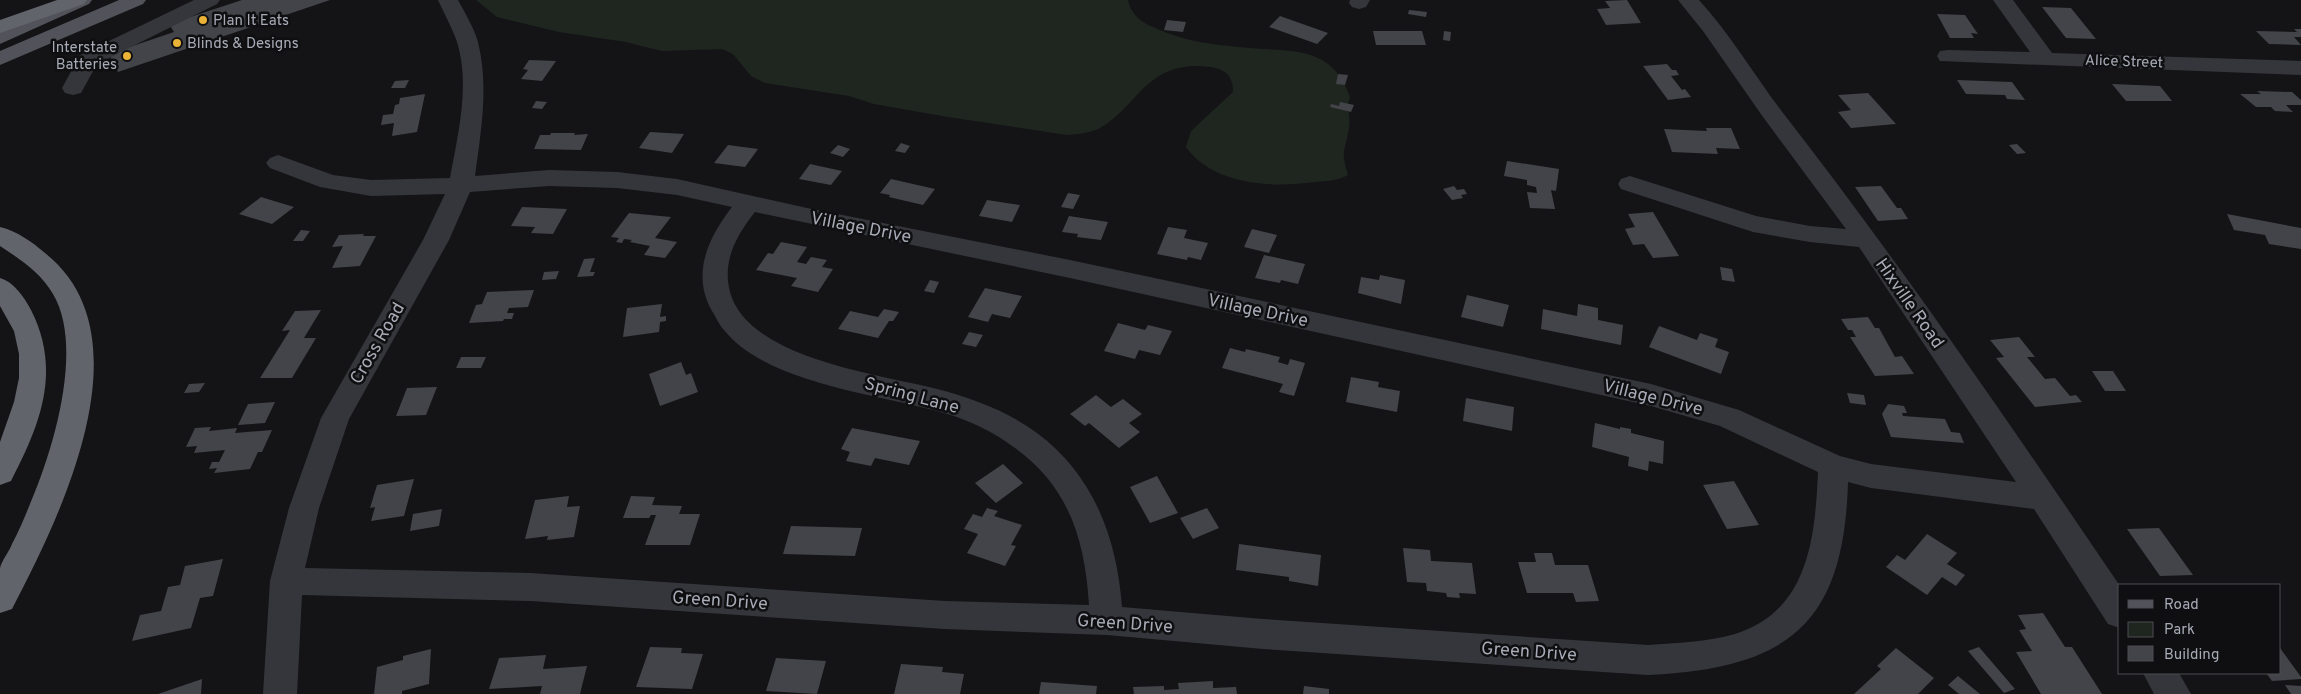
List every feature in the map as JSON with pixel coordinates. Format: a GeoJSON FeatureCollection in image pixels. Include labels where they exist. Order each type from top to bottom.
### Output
{"type":"FeatureCollection","features":[{"type":"Feature","properties":{"kind":"highway"},"geometry":{"type":"LineString","coordinates":[[0,27],[77,0]]}},
{"type":"Feature","properties":{"kind":"highway"},"geometry":{"type":"LineString","coordinates":[[0,236],[34,256],[50,271],[60,284],[70,302],[77,324],[79,349],[74,410],[68,440],[58,473],[15,574],[0,599]]}},
{"type":"Feature","properties":{"kind":"highway"},"geometry":{"type":"LineString","coordinates":[[0,287],[9,297],[27,328],[32,345],[34,364],[34,380],[29,401],[12,450],[0,473]]}},
{"type":"Feature","properties":{"kind":"main road"},"geometry":{"type":"LineString","coordinates":[[0,38],[82,0]]}},
{"type":"Feature","properties":{"kind":"main road"},"geometry":{"type":"LineString","coordinates":[[0,60],[136,0]]}},
{"type":"Feature","properties":{"kind":"street"},"geometry":{"type":"LineString","coordinates":[[73,88],[88,60],[210,0]]}},
{"type":"Feature","properties":{"kind":"street","name":"Cross Road"},"geometry":{"type":"LineString","coordinates":[[280,694],[286,581],[304,508],[335,418],[436,240],[461,184],[474,112],[473,75],[466,40],[448,0]]}},
{"type":"Feature","properties":{"kind":"street","name":"Hixville Road"},"geometry":{"type":"LineString","coordinates":[[1688,0],[1717,35],[1865,239],[1960,375],[2118,611]]}},
{"type":"Feature","properties":{"kind":"street"},"geometry":{"type":"LineString","coordinates":[[2003,0],[2045,58]]}},
{"type":"Feature","properties":{"kind":"street","name":"Alice Street"},"geometry":{"type":"LineString","coordinates":[[1948,56],[2301,68]]}},
{"type":"Feature","properties":{"kind":"street","name":"Village Drive"},"geometry":{"type":"LineString","coordinates":[[278,163],[311,176],[349,186],[393,188],[530,178],[617,180],[676,187],[748,204],[1070,269],[1664,399],[1729,418],[1833,466],[1871,476],[2043,498]]}},
{"type":"Feature","properties":{"kind":"street"},"geometry":{"type":"LineString","coordinates":[[1630,184],[1753,224],[1810,234],[1865,239]]}},
{"type":"Feature","properties":{"kind":"street","name":"Spring Lane"},"geometry":{"type":"LineString","coordinates":[[748,204],[726,231],[716,252],[714,263],[714,276],[718,297],[728,316],[738,328],[750,340],[783,358],[824,372],[923,396],[970,411],[1013,431],[1037,448],[1075,490],[1087,512],[1102,561],[1107,620]]}},
{"type":"Feature","properties":{"kind":"street","name":"Green Drive"},"geometry":{"type":"LineString","coordinates":[[286,581],[530,587],[935,615],[1107,620],[1273,635],[1648,660],[1679,659],[1732,651],[1756,642],[1785,623],[1804,605],[1815,587],[1827,547],[1831,520],[1833,466]]}},
{"type":"Feature","properties":{"kind":"street"},"geometry":{"type":"LineString","coordinates":[[2161,674],[2174,694]]}},
{"type":"Feature","properties":{"kind":"green space"},"geometry":{"type":"Polygon","coordinates":[[[476,0],[1128,0],[1134,14],[1145,23],[1178,37],[1225,46],[1296,52],[1322,60],[1333,68],[1342,80],[1350,97],[1348,105],[1349,124],[1344,151],[1348,175],[1327,181],[1297,184],[1262,184],[1227,176],[1197,160],[1186,147],[1191,131],[1233,92],[1228,75],[1212,67],[1192,66],[1162,74],[1151,81],[1123,110],[1100,128],[1067,135],[948,117],[874,104],[849,96],[765,83],[751,76],[733,54],[722,49],[662,51],[626,42],[559,32],[497,17],[476,0]]]}},
{"type":"Feature","properties":{"kind":"building"},"geometry":{"type":"Polygon","coordinates":[[[242,0],[330,0],[118,72],[109,54],[174,32],[169,24],[242,0]]]}},
{"type":"Feature","properties":{"kind":"building"},"geometry":{"type":"Polygon","coordinates":[[[1627,0],[1641,23],[1606,25],[1597,9],[1610,8],[1605,1],[1627,0]]]}},
{"type":"Feature","properties":{"kind":"building"},"geometry":{"type":"Polygon","coordinates":[[[2042,7],[2071,8],[2096,39],[2066,38],[2042,7]]]}},
{"type":"Feature","properties":{"kind":"building"},"geometry":{"type":"Polygon","coordinates":[[[1409,10],[1427,12],[1426,17],[1408,14],[1409,10]]]}},
{"type":"Feature","properties":{"kind":"building"},"geometry":{"type":"Polygon","coordinates":[[[1937,14],[1965,15],[1978,34],[1971,33],[1974,38],[1950,38],[1937,14]]]}},
{"type":"Feature","properties":{"kind":"building"},"geometry":{"type":"Polygon","coordinates":[[[1280,16],[1328,33],[1317,44],[1269,27],[1280,16]]]}},
{"type":"Feature","properties":{"kind":"building"},"geometry":{"type":"Polygon","coordinates":[[[1167,20],[1186,22],[1183,32],[1164,30],[1167,20]]]}},
{"type":"Feature","properties":{"kind":"building"},"geometry":{"type":"Polygon","coordinates":[[[2294,29],[2301,29],[2301,37],[2294,37],[2301,45],[2269,44],[2256,31],[2297,32],[2294,29]]]}},
{"type":"Feature","properties":{"kind":"building"},"geometry":{"type":"Polygon","coordinates":[[[1373,31],[1422,31],[1426,45],[1376,45],[1373,31]]]}},
{"type":"Feature","properties":{"kind":"building"},"geometry":{"type":"Polygon","coordinates":[[[1444,31],[1451,32],[1450,41],[1443,40],[1444,31]]]}},
{"type":"Feature","properties":{"kind":"building"},"geometry":{"type":"Polygon","coordinates":[[[529,60],[556,61],[542,81],[521,79],[528,70],[523,69],[529,60]]]}},
{"type":"Feature","properties":{"kind":"building"},"geometry":{"type":"Polygon","coordinates":[[[1667,64],[1672,70],[1676,70],[1679,75],[1671,76],[1682,90],[1685,89],[1691,97],[1668,100],[1643,66],[1667,64]]]}},
{"type":"Feature","properties":{"kind":"building"},"geometry":{"type":"Polygon","coordinates":[[[1338,74],[1348,75],[1345,85],[1336,84],[1338,74]]]}},
{"type":"Feature","properties":{"kind":"building"},"geometry":{"type":"Polygon","coordinates":[[[409,80],[405,88],[391,88],[395,81],[409,80]]]}},
{"type":"Feature","properties":{"kind":"building"},"geometry":{"type":"Polygon","coordinates":[[[1957,80],[2012,82],[2025,100],[2007,99],[2005,95],[1966,94],[1957,80]]]}},
{"type":"Feature","properties":{"kind":"building"},"geometry":{"type":"Polygon","coordinates":[[[2112,84],[2160,86],[2172,101],[2126,101],[2112,84]]]}},
{"type":"Feature","properties":{"kind":"building"},"geometry":{"type":"Polygon","coordinates":[[[2257,91],[2292,92],[2301,100],[2301,105],[2286,105],[2293,112],[2275,111],[2271,107],[2256,107],[2240,94],[2261,94],[2257,91]]]}},
{"type":"Feature","properties":{"kind":"building"},"geometry":{"type":"Polygon","coordinates":[[[1868,93],[1896,124],[1851,128],[1838,112],[1851,110],[1838,95],[1868,93]]]}},
{"type":"Feature","properties":{"kind":"building"},"geometry":{"type":"Polygon","coordinates":[[[425,94],[417,132],[392,136],[394,123],[381,125],[383,115],[393,114],[395,105],[399,104],[400,98],[425,94]]]}},
{"type":"Feature","properties":{"kind":"building"},"geometry":{"type":"Polygon","coordinates":[[[536,101],[547,102],[542,109],[532,108],[536,101]]]}},
{"type":"Feature","properties":{"kind":"building"},"geometry":{"type":"Polygon","coordinates":[[[1340,102],[1354,105],[1351,112],[1330,107],[1331,104],[1339,106],[1340,102]]]}},
{"type":"Feature","properties":{"kind":"building"},"geometry":{"type":"Polygon","coordinates":[[[1706,128],[1731,128],[1740,149],[1716,148],[1718,154],[1672,152],[1664,129],[1707,131],[1706,128]]]}},
{"type":"Feature","properties":{"kind":"building"},"geometry":{"type":"Polygon","coordinates":[[[650,132],[684,134],[672,153],[639,148],[650,132]]]}},
{"type":"Feature","properties":{"kind":"building"},"geometry":{"type":"Polygon","coordinates":[[[551,133],[588,134],[581,150],[534,149],[540,135],[550,135],[551,133]]]}},
{"type":"Feature","properties":{"kind":"building"},"geometry":{"type":"Polygon","coordinates":[[[901,143],[910,146],[905,153],[895,151],[901,143]]]}},
{"type":"Feature","properties":{"kind":"building"},"geometry":{"type":"Polygon","coordinates":[[[2017,144],[2026,153],[2017,154],[2009,145],[2017,144]]]}},
{"type":"Feature","properties":{"kind":"building"},"geometry":{"type":"Polygon","coordinates":[[[728,145],[758,149],[745,167],[714,163],[728,145]]]}},
{"type":"Feature","properties":{"kind":"building"},"geometry":{"type":"Polygon","coordinates":[[[838,145],[850,149],[843,157],[830,153],[838,145]]]}},
{"type":"Feature","properties":{"kind":"building"},"geometry":{"type":"Polygon","coordinates":[[[1507,161],[1559,169],[1556,191],[1551,190],[1555,209],[1530,208],[1527,192],[1537,193],[1536,187],[1527,185],[1527,180],[1504,176],[1507,161]]]}},
{"type":"Feature","properties":{"kind":"building"},"geometry":{"type":"Polygon","coordinates":[[[810,164],[842,171],[831,185],[799,179],[810,164]]]}},
{"type":"Feature","properties":{"kind":"building"},"geometry":{"type":"Polygon","coordinates":[[[891,179],[935,189],[923,205],[880,193],[891,179]]]}},
{"type":"Feature","properties":{"kind":"building"},"geometry":{"type":"Polygon","coordinates":[[[1454,186],[1457,190],[1464,189],[1467,194],[1461,195],[1463,198],[1452,200],[1443,189],[1454,186]]]}},
{"type":"Feature","properties":{"kind":"building"},"geometry":{"type":"Polygon","coordinates":[[[1881,186],[1897,208],[1901,208],[1908,219],[1878,221],[1855,187],[1881,186]]]}},
{"type":"Feature","properties":{"kind":"building"},"geometry":{"type":"Polygon","coordinates":[[[1068,193],[1080,195],[1073,209],[1061,207],[1068,193]]]}},
{"type":"Feature","properties":{"kind":"building"},"geometry":{"type":"Polygon","coordinates":[[[261,197],[294,207],[272,224],[239,214],[261,197]]]}},
{"type":"Feature","properties":{"kind":"building"},"geometry":{"type":"Polygon","coordinates":[[[987,200],[1020,205],[1012,222],[979,216],[987,200]]]}},
{"type":"Feature","properties":{"kind":"building"},"geometry":{"type":"Polygon","coordinates":[[[522,207],[567,209],[553,234],[531,233],[535,227],[511,226],[522,207]]]}},
{"type":"Feature","properties":{"kind":"building"},"geometry":{"type":"Polygon","coordinates":[[[1653,212],[1679,256],[1653,258],[1644,244],[1633,245],[1625,229],[1635,227],[1628,214],[1653,212]]]}},
{"type":"Feature","properties":{"kind":"building"},"geometry":{"type":"Polygon","coordinates":[[[629,213],[671,217],[655,238],[677,242],[665,258],[644,255],[650,246],[624,239],[622,243],[616,242],[619,238],[611,237],[629,213]]]}},
{"type":"Feature","properties":{"kind":"building"},"geometry":{"type":"Polygon","coordinates":[[[2227,214],[2301,228],[2301,249],[2269,244],[2265,235],[2234,230],[2227,214]]]}},
{"type":"Feature","properties":{"kind":"building"},"geometry":{"type":"Polygon","coordinates":[[[1069,216],[1108,222],[1101,240],[1077,237],[1078,234],[1062,232],[1069,216]]]}},
{"type":"Feature","properties":{"kind":"building"},"geometry":{"type":"Polygon","coordinates":[[[1168,227],[1187,230],[1184,238],[1208,243],[1201,260],[1188,257],[1187,260],[1157,254],[1168,227]]]}},
{"type":"Feature","properties":{"kind":"building"},"geometry":{"type":"Polygon","coordinates":[[[1252,229],[1277,235],[1269,253],[1244,247],[1252,229]]]}},
{"type":"Feature","properties":{"kind":"building"},"geometry":{"type":"Polygon","coordinates":[[[301,230],[310,231],[303,241],[293,241],[301,230]]]}},
{"type":"Feature","properties":{"kind":"building"},"geometry":{"type":"Polygon","coordinates":[[[364,234],[363,236],[376,236],[360,266],[332,268],[343,246],[332,247],[339,235],[364,234]]]}},
{"type":"Feature","properties":{"kind":"building"},"geometry":{"type":"Polygon","coordinates":[[[781,242],[807,247],[797,262],[806,264],[811,257],[827,260],[822,267],[833,269],[818,292],[791,286],[797,278],[756,270],[768,253],[773,254],[781,242]]]}},
{"type":"Feature","properties":{"kind":"building"},"geometry":{"type":"Polygon","coordinates":[[[1264,255],[1305,264],[1298,284],[1281,280],[1280,283],[1255,278],[1264,255]]]}},
{"type":"Feature","properties":{"kind":"building"},"geometry":{"type":"Polygon","coordinates":[[[595,258],[590,272],[595,272],[593,276],[577,277],[584,259],[595,258]]]}},
{"type":"Feature","properties":{"kind":"building"},"geometry":{"type":"Polygon","coordinates":[[[1720,267],[1732,269],[1735,282],[1722,280],[1720,267]]]}},
{"type":"Feature","properties":{"kind":"building"},"geometry":{"type":"Polygon","coordinates":[[[559,271],[556,279],[542,280],[544,272],[559,271]]]}},
{"type":"Feature","properties":{"kind":"building"},"geometry":{"type":"Polygon","coordinates":[[[1380,275],[1405,280],[1401,304],[1358,293],[1361,277],[1379,280],[1380,275]]]}},
{"type":"Feature","properties":{"kind":"building"},"geometry":{"type":"Polygon","coordinates":[[[930,280],[939,282],[934,293],[924,291],[930,280]]]}},
{"type":"Feature","properties":{"kind":"building"},"geometry":{"type":"Polygon","coordinates":[[[985,288],[1022,296],[1010,318],[992,314],[988,322],[968,317],[985,288]]]}},
{"type":"Feature","properties":{"kind":"building"},"geometry":{"type":"Polygon","coordinates":[[[534,290],[528,307],[509,308],[507,313],[514,313],[512,319],[469,323],[476,305],[482,304],[487,292],[534,290]]]}},
{"type":"Feature","properties":{"kind":"building"},"geometry":{"type":"Polygon","coordinates":[[[1467,295],[1509,305],[1503,327],[1461,317],[1467,295]]]}},
{"type":"Feature","properties":{"kind":"building"},"geometry":{"type":"Polygon","coordinates":[[[662,304],[660,317],[666,316],[666,321],[660,322],[659,332],[623,337],[627,308],[662,304]]]}},
{"type":"Feature","properties":{"kind":"building"},"geometry":{"type":"Polygon","coordinates":[[[1578,304],[1598,308],[1598,320],[1623,325],[1621,345],[1541,329],[1543,309],[1577,316],[1578,304]]]}},
{"type":"Feature","properties":{"kind":"building"},"geometry":{"type":"Polygon","coordinates":[[[884,309],[899,312],[893,321],[889,321],[878,338],[838,329],[850,311],[878,317],[884,309]]]}},
{"type":"Feature","properties":{"kind":"building"},"geometry":{"type":"Polygon","coordinates":[[[321,310],[304,338],[316,338],[292,378],[260,378],[290,330],[282,331],[295,311],[321,310]]]}},
{"type":"Feature","properties":{"kind":"building"},"geometry":{"type":"Polygon","coordinates":[[[1868,317],[1875,328],[1879,328],[1895,357],[1902,356],[1914,374],[1875,376],[1850,337],[1856,337],[1852,330],[1848,330],[1841,319],[1868,317]]]}},
{"type":"Feature","properties":{"kind":"building"},"geometry":{"type":"Polygon","coordinates":[[[1118,323],[1145,330],[1148,325],[1172,331],[1160,355],[1139,350],[1135,359],[1104,351],[1118,323]]]}},
{"type":"Feature","properties":{"kind":"building"},"geometry":{"type":"Polygon","coordinates":[[[1659,326],[1697,340],[1700,333],[1718,339],[1715,347],[1729,352],[1721,374],[1649,347],[1659,326]]]}},
{"type":"Feature","properties":{"kind":"building"},"geometry":{"type":"Polygon","coordinates":[[[969,332],[983,335],[976,347],[962,344],[969,332]]]}},
{"type":"Feature","properties":{"kind":"building"},"geometry":{"type":"Polygon","coordinates":[[[2019,337],[2035,357],[2027,357],[2045,379],[2055,378],[2070,396],[2076,395],[2082,402],[2035,407],[1996,358],[2004,357],[1990,340],[2019,337]]]}},
{"type":"Feature","properties":{"kind":"building"},"geometry":{"type":"Polygon","coordinates":[[[1230,348],[1245,352],[1246,349],[1280,357],[1278,362],[1288,365],[1290,359],[1305,363],[1294,396],[1279,392],[1283,384],[1222,368],[1230,348]]]}},
{"type":"Feature","properties":{"kind":"building"},"geometry":{"type":"Polygon","coordinates":[[[461,357],[486,357],[481,368],[456,368],[461,357]]]}},
{"type":"Feature","properties":{"kind":"building"},"geometry":{"type":"Polygon","coordinates":[[[681,362],[686,375],[691,373],[698,392],[660,406],[649,374],[681,362]]]}},
{"type":"Feature","properties":{"kind":"building"},"geometry":{"type":"Polygon","coordinates":[[[2092,371],[2113,371],[2126,391],[2105,391],[2092,371]]]}},
{"type":"Feature","properties":{"kind":"building"},"geometry":{"type":"Polygon","coordinates":[[[1351,377],[1379,382],[1378,387],[1400,391],[1397,412],[1346,402],[1351,377]]]}},
{"type":"Feature","properties":{"kind":"building"},"geometry":{"type":"Polygon","coordinates":[[[205,383],[199,392],[184,393],[189,384],[205,383]]]}},
{"type":"Feature","properties":{"kind":"building"},"geometry":{"type":"Polygon","coordinates":[[[437,387],[426,415],[396,416],[407,388],[437,387]]]}},
{"type":"Feature","properties":{"kind":"building"},"geometry":{"type":"Polygon","coordinates":[[[1847,393],[1864,395],[1866,405],[1850,403],[1847,393]]]}},
{"type":"Feature","properties":{"kind":"building"},"geometry":{"type":"Polygon","coordinates":[[[1096,395],[1111,407],[1123,399],[1142,414],[1129,423],[1140,432],[1119,448],[1089,423],[1085,426],[1070,414],[1096,395]]]}},
{"type":"Feature","properties":{"kind":"building"},"geometry":{"type":"Polygon","coordinates":[[[1466,398],[1514,407],[1512,431],[1463,421],[1466,398]]]}},
{"type":"Feature","properties":{"kind":"building"},"geometry":{"type":"Polygon","coordinates":[[[275,402],[265,423],[238,425],[248,404],[275,402]]]}},
{"type":"Feature","properties":{"kind":"building"},"geometry":{"type":"Polygon","coordinates":[[[1888,404],[1904,406],[1907,413],[1902,413],[1903,416],[1945,419],[1951,432],[1960,433],[1964,443],[1891,437],[1882,414],[1888,404]]]}},
{"type":"Feature","properties":{"kind":"building"},"geometry":{"type":"Polygon","coordinates":[[[1595,423],[1620,429],[1620,427],[1631,429],[1631,433],[1664,441],[1663,464],[1649,461],[1648,471],[1628,466],[1629,457],[1592,447],[1595,423]]]}},
{"type":"Feature","properties":{"kind":"building"},"geometry":{"type":"Polygon","coordinates":[[[211,427],[209,431],[237,428],[235,433],[272,430],[262,452],[258,452],[250,469],[214,473],[217,468],[209,469],[212,462],[219,462],[225,450],[194,453],[197,446],[186,447],[195,428],[211,427]]]}},
{"type":"Feature","properties":{"kind":"building"},"geometry":{"type":"Polygon","coordinates":[[[852,428],[920,441],[909,465],[875,458],[871,466],[846,461],[850,452],[841,449],[852,428]]]}},
{"type":"Feature","properties":{"kind":"building"},"geometry":{"type":"Polygon","coordinates":[[[1003,464],[1023,483],[996,503],[975,483],[1003,464]]]}},
{"type":"Feature","properties":{"kind":"building"},"geometry":{"type":"Polygon","coordinates":[[[1157,476],[1178,513],[1150,523],[1130,487],[1157,476]]]}},
{"type":"Feature","properties":{"kind":"building"},"geometry":{"type":"Polygon","coordinates":[[[414,479],[404,516],[371,521],[375,507],[370,508],[377,485],[414,479]]]}},
{"type":"Feature","properties":{"kind":"building"},"geometry":{"type":"Polygon","coordinates":[[[1734,481],[1759,525],[1727,529],[1703,485],[1734,481]]]}},
{"type":"Feature","properties":{"kind":"building"},"geometry":{"type":"Polygon","coordinates":[[[569,496],[567,507],[580,506],[574,537],[547,540],[548,536],[525,539],[535,500],[569,496]]]}},
{"type":"Feature","properties":{"kind":"building"},"geometry":{"type":"Polygon","coordinates":[[[631,496],[655,497],[652,505],[682,506],[679,514],[700,514],[690,545],[645,545],[656,515],[651,515],[649,518],[623,518],[631,496]]]}},
{"type":"Feature","properties":{"kind":"building"},"geometry":{"type":"Polygon","coordinates":[[[987,508],[998,511],[994,516],[1022,525],[1011,545],[1016,546],[1005,566],[967,553],[978,534],[964,529],[973,514],[982,517],[987,508]]]}},
{"type":"Feature","properties":{"kind":"building"},"geometry":{"type":"Polygon","coordinates":[[[1207,508],[1219,528],[1193,539],[1180,518],[1207,508]]]}},
{"type":"Feature","properties":{"kind":"building"},"geometry":{"type":"Polygon","coordinates":[[[442,509],[439,526],[410,531],[413,514],[442,509]]]}},
{"type":"Feature","properties":{"kind":"building"},"geometry":{"type":"Polygon","coordinates":[[[791,526],[862,528],[855,556],[783,554],[791,526]]]}},
{"type":"Feature","properties":{"kind":"building"},"geometry":{"type":"Polygon","coordinates":[[[2159,528],[2193,575],[2160,576],[2127,529],[2159,528]]]}},
{"type":"Feature","properties":{"kind":"building"},"geometry":{"type":"Polygon","coordinates":[[[1927,534],[1957,553],[1947,564],[1965,575],[1956,586],[1942,577],[1927,595],[1886,567],[1897,555],[1905,560],[1927,534]]]}},
{"type":"Feature","properties":{"kind":"building"},"geometry":{"type":"Polygon","coordinates":[[[1239,544],[1321,555],[1318,586],[1289,581],[1289,577],[1236,570],[1239,544]]]}},
{"type":"Feature","properties":{"kind":"building"},"geometry":{"type":"Polygon","coordinates":[[[1403,548],[1430,550],[1431,561],[1472,563],[1476,594],[1459,593],[1460,598],[1447,597],[1446,593],[1427,591],[1426,583],[1407,582],[1403,548]]]}},
{"type":"Feature","properties":{"kind":"building"},"geometry":{"type":"Polygon","coordinates":[[[1534,553],[1552,553],[1555,565],[1588,565],[1599,601],[1576,602],[1573,593],[1527,593],[1518,562],[1536,562],[1534,553]]]}},
{"type":"Feature","properties":{"kind":"building"},"geometry":{"type":"Polygon","coordinates":[[[223,559],[213,596],[200,598],[191,628],[132,641],[140,615],[161,611],[168,587],[180,585],[185,566],[223,559]]]}},
{"type":"Feature","properties":{"kind":"building"},"geometry":{"type":"Polygon","coordinates":[[[2043,613],[2065,647],[2072,647],[2102,694],[2041,694],[2016,652],[2032,651],[2019,630],[2026,629],[2018,615],[2043,613]]]}},
{"type":"Feature","properties":{"kind":"building"},"geometry":{"type":"Polygon","coordinates":[[[650,647],[682,648],[681,653],[703,654],[692,689],[636,687],[650,647]]]}},
{"type":"Feature","properties":{"kind":"building"},"geometry":{"type":"Polygon","coordinates":[[[1979,647],[2015,689],[2004,693],[1968,651],[1979,647]]]}},
{"type":"Feature","properties":{"kind":"building"},"geometry":{"type":"Polygon","coordinates":[[[1896,648],[1934,678],[1918,694],[1854,694],[1881,669],[1877,666],[1896,648]]]}},
{"type":"Feature","properties":{"kind":"building"},"geometry":{"type":"Polygon","coordinates":[[[431,649],[429,684],[402,691],[402,694],[374,694],[377,667],[403,660],[403,656],[431,649]]]}},
{"type":"Feature","properties":{"kind":"building"},"geometry":{"type":"Polygon","coordinates":[[[2281,649],[2301,679],[2272,681],[2267,674],[2281,674],[2281,649]]]}},
{"type":"Feature","properties":{"kind":"building"},"geometry":{"type":"Polygon","coordinates":[[[546,655],[543,669],[587,666],[580,694],[540,694],[542,686],[489,689],[499,658],[546,655]]]}},
{"type":"Feature","properties":{"kind":"building"},"geometry":{"type":"Polygon","coordinates":[[[776,658],[826,661],[817,694],[766,691],[776,658]]]}},
{"type":"Feature","properties":{"kind":"building"},"geometry":{"type":"Polygon","coordinates":[[[901,664],[943,667],[942,672],[964,674],[960,694],[894,694],[901,664]]]}},
{"type":"Feature","properties":{"kind":"building"},"geometry":{"type":"Polygon","coordinates":[[[1958,676],[1980,694],[1959,694],[1948,685],[1958,676]]]}},
{"type":"Feature","properties":{"kind":"building"},"geometry":{"type":"Polygon","coordinates":[[[202,679],[201,694],[158,694],[202,679]]]}},
{"type":"Feature","properties":{"kind":"building"},"geometry":{"type":"Polygon","coordinates":[[[1213,681],[1213,688],[1236,687],[1237,694],[1134,694],[1133,687],[1164,686],[1164,690],[1179,689],[1178,683],[1213,681]]]}},
{"type":"Feature","properties":{"kind":"building"},"geometry":{"type":"Polygon","coordinates":[[[1041,682],[1097,686],[1096,694],[1039,694],[1041,682]]]}},
{"type":"Feature","properties":{"kind":"building"},"geometry":{"type":"Polygon","coordinates":[[[2285,685],[2301,686],[2301,694],[2291,694],[2285,685]]]}},
{"type":"Feature","properties":{"kind":"building"},"geometry":{"type":"Polygon","coordinates":[[[1304,686],[1329,689],[1329,694],[1303,694],[1304,686]]]}},
{"type":"Feature","properties":{"kind":"place","name":"Plan It Eats"},"geometry":{"type":"Point","coordinates":[203,20]}},
{"type":"Feature","properties":{"kind":"place","name":"Blinds & Designs"},"geometry":{"type":"Point","coordinates":[177,43]}},
{"type":"Feature","properties":{"kind":"place","name":"Interstate Batteries"},"geometry":{"type":"Point","coordinates":[127,56]}}]}
